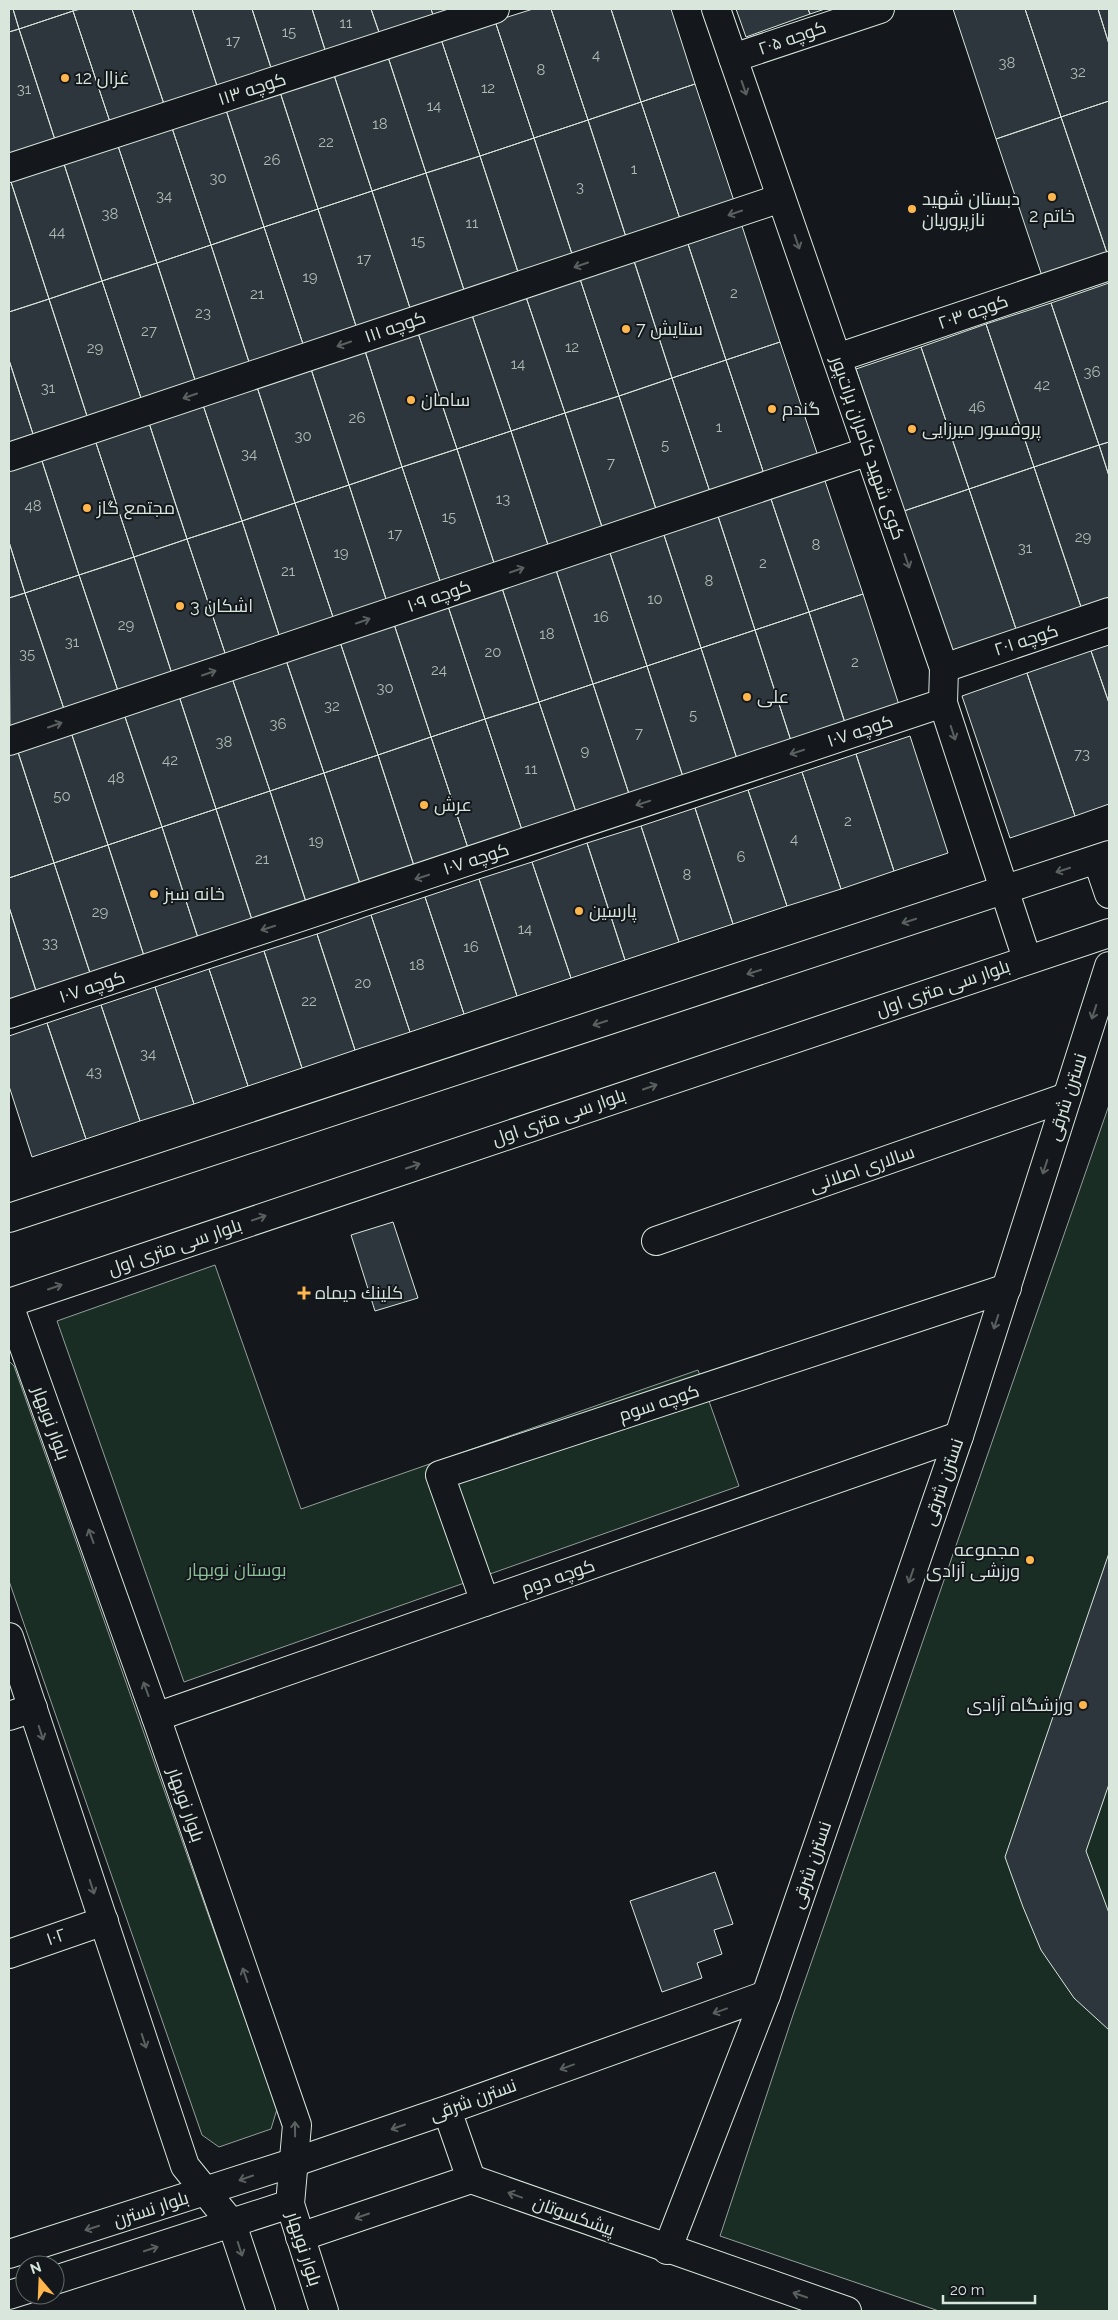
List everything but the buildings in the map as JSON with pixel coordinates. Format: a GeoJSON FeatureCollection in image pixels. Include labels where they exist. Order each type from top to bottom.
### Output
{"type":"FeatureCollection","features":[{"type":"Feature","properties":{"kind":"street","name":"کوچه ۱۱۳"},"geometry":{"type":"LineString","coordinates":[[9,168],[495,9]]}},
{"type":"Feature","properties":{"kind":"street","name":"کوی شهید کامران برات‌پور"},"geometry":{"type":"LineString","coordinates":[[716,9],[944,668],[943,703],[1028,959]]}},
{"type":"Feature","properties":{"kind":"street","name":"کوچه ۲۰۵"},"geometry":{"type":"LineString","coordinates":[[733,58],[880,9]]}},
{"type":"Feature","properties":{"kind":"street","name":"کوچه ۱۱۱"},"geometry":{"type":"LineString","coordinates":[[9,457],[782,198]]}},
{"type":"Feature","properties":{"kind":"street","name":"کوچه ۲۰۳"},"geometry":{"type":"LineString","coordinates":[[837,358],[1109,266]]}},
{"type":"Feature","properties":{"kind":"street","name":"کوچه ۱۰۹"},"geometry":{"type":"LineString","coordinates":[[9,741],[869,451]]}},
{"type":"Feature","properties":{"kind":"street","name":"کوچه ۲۰۱"},"geometry":{"type":"LineString","coordinates":[[944,668],[1109,612]]}},
{"type":"Feature","properties":{"kind":"street","name":"کوچه ۱۰۷"},"geometry":{"type":"LineString","coordinates":[[9,1014],[943,703]]}},
{"type":"Feature","properties":{"kind":"street"},"geometry":{"type":"LineString","coordinates":[[9,1218],[1103,856],[1109,894]]}},
{"type":"Feature","properties":{"kind":"street","name":"بلوار سی متری اول"},"geometry":{"type":"LineString","coordinates":[[9,1304],[1109,933]]}},
{"type":"Feature","properties":{"kind":"street","name":"نسترن شرقی"},"geometry":{"type":"LineString","coordinates":[[667,2250],[766,1995],[959,1436],[1109,966]]}},
{"type":"Feature","properties":{"kind":"street","name":"سالاری اصلانی"},"geometry":{"type":"LineString","coordinates":[[656,1241],[1067,1097]]}},
{"type":"Feature","properties":{"kind":"street","name":"کوچه سوم"},"geometry":{"type":"LineString","coordinates":[[485,1602],[440,1475],[1007,1288]]}},
{"type":"Feature","properties":{"kind":"street","name":"بلوار نوبهار"},"geometry":{"type":"LineString","coordinates":[[9,1304],[156,1717],[297,2125],[292,2163],[290,2204],[324,2311]]}},
{"type":"Feature","properties":{"kind":"street","name":"کوچه دوم"},"geometry":{"type":"LineString","coordinates":[[156,1717],[959,1436]]}},
{"type":"Feature","properties":{"kind":"street"},"geometry":{"type":"LineString","coordinates":[[9,1637],[21,1712],[104,1921],[185,2166],[232,2224],[260,2311]]}},
{"type":"Feature","properties":{"kind":"street","name":"۱۰۲"},"geometry":{"type":"LineString","coordinates":[[9,1954],[104,1921]]}},
{"type":"Feature","properties":{"kind":"street","name":"نسترن شرقی"},"geometry":{"type":"LineString","coordinates":[[292,2163],[447,2110],[766,1995]]}},
{"type":"Feature","properties":{"kind":"street"},"geometry":{"type":"LineString","coordinates":[[300,2237],[471,2179],[447,2110]]}},
{"type":"Feature","properties":{"kind":"street","name":"بلوار نسترن"},"geometry":{"type":"LineString","coordinates":[[9,2254],[292,2163]]}},
{"type":"Feature","properties":{"kind":"street","name":"پیشکسوتان"},"geometry":{"type":"LineString","coordinates":[[471,2179],[667,2250],[847,2311]]}},
{"type":"Feature","properties":{"kind":"street"},"geometry":{"type":"LineString","coordinates":[[65,2277],[290,2204]]}},
{"type":"Feature","properties":{"kind":"green space","name":"مجموعه ورزشی آزادی"},"geometry":{"type":"Polygon","coordinates":[[[1109,1105],[1109,2311],[939,2311],[720,2236],[793,2015],[1109,1105]]]}},
{"type":"Feature","properties":{"kind":"green space","name":"بوستان نوبهار"},"geometry":{"type":"Polygon","coordinates":[[[215,1265],[301,1509],[698,1370],[739,1486],[184,1682],[57,1321],[215,1265]]]}},
{"type":"Feature","properties":{"kind":"green space"},"geometry":{"type":"Polygon","coordinates":[[[9,1361],[14,1366],[277,2109],[271,2129],[219,2147],[202,2135],[9,1581],[9,1361]]]}},
{"type":"Feature","properties":{"kind":"place","name":"غزال 12"},"geometry":{"type":"Point","coordinates":[65,78]}},
{"type":"Feature","properties":{"kind":"place","name":"خاتم 2"},"geometry":{"type":"Point","coordinates":[1052,197]}},
{"type":"Feature","properties":{"kind":"place","name":"دبستان شهید نازپروریان"},"geometry":{"type":"Point","coordinates":[912,209]}},
{"type":"Feature","properties":{"kind":"place","name":"ستایش 7"},"geometry":{"type":"Point","coordinates":[626,329]}},
{"type":"Feature","properties":{"kind":"place","name":"سامان"},"geometry":{"type":"Point","coordinates":[411,400]}},
{"type":"Feature","properties":{"kind":"place","name":"گندم"},"geometry":{"type":"Point","coordinates":[772,409]}},
{"type":"Feature","properties":{"kind":"place","name":"پروفسور میرزایی"},"geometry":{"type":"Point","coordinates":[912,429]}},
{"type":"Feature","properties":{"kind":"place","name":"مجتمع گاز"},"geometry":{"type":"Point","coordinates":[87,508]}},
{"type":"Feature","properties":{"kind":"place","name":"اشکان 3"},"geometry":{"type":"Point","coordinates":[180,606]}},
{"type":"Feature","properties":{"kind":"place","name":"علی"},"geometry":{"type":"Point","coordinates":[747,697]}},
{"type":"Feature","properties":{"kind":"place","name":"عرش"},"geometry":{"type":"Point","coordinates":[424,805]}},
{"type":"Feature","properties":{"kind":"place","name":"خانه سبز"},"geometry":{"type":"Point","coordinates":[154,894]}},
{"type":"Feature","properties":{"kind":"place","name":"پارسین"},"geometry":{"type":"Point","coordinates":[579,911]}},
{"type":"Feature","properties":{"kind":"place","name":"كلينك ديماه"},"geometry":{"type":"Point","coordinates":[304,1293]}},
{"type":"Feature","properties":{"kind":"place","name":"مجموعه ورزشی آزادی"},"geometry":{"type":"Point","coordinates":[1030,1560]}},
{"type":"Feature","properties":{"kind":"place","name":"ورزشگاه آزادی"},"geometry":{"type":"Point","coordinates":[1083,1705]}}]}
